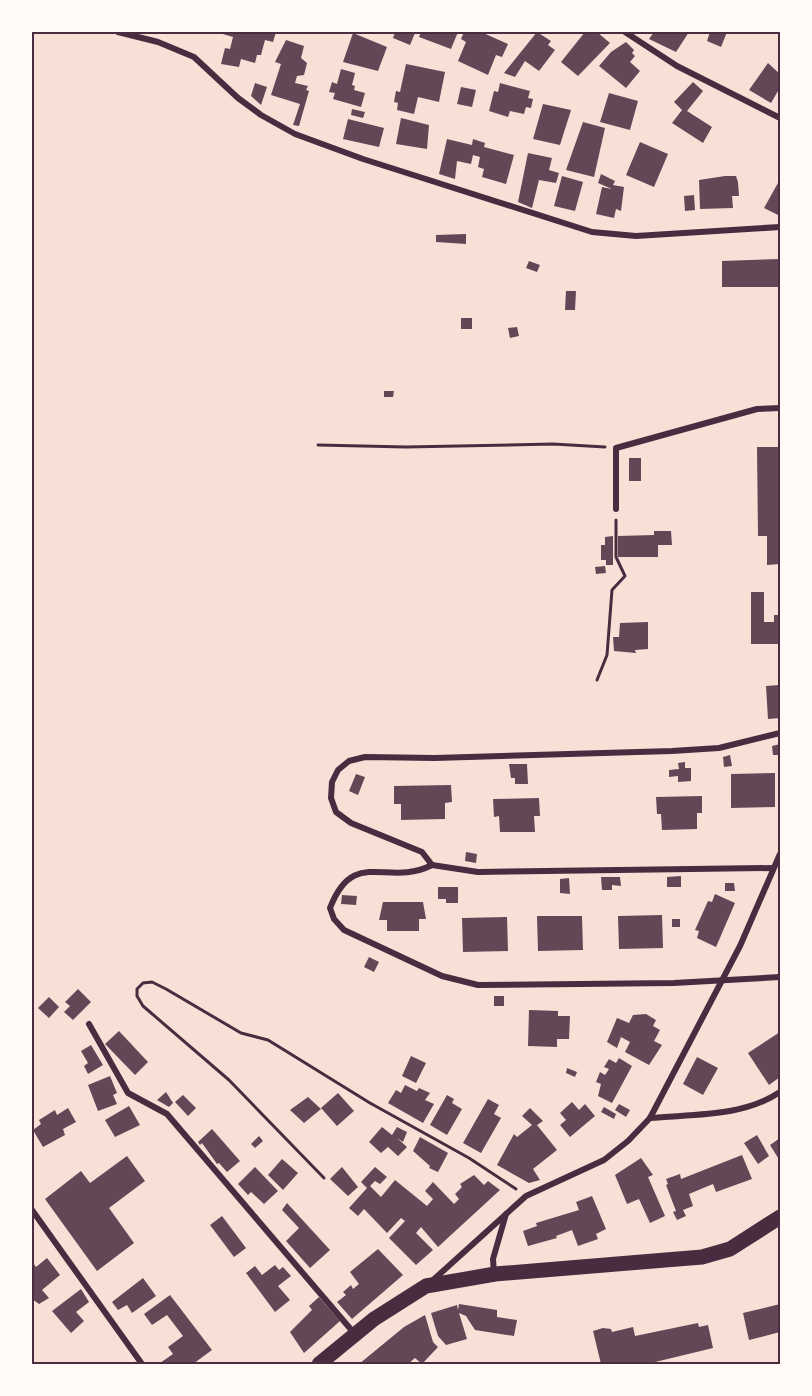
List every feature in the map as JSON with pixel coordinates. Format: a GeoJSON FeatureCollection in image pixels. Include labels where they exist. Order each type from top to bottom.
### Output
{"type":"FeatureCollection","features":[{"type":"Feature","properties":{"kind":"main road"},"geometry":{"type":"LineString","coordinates":[[319,1365],[355,1334],[426,1286],[495,1274],[702,1257],[730,1249],[780,1217]]}},
{"type":"Feature","properties":{"kind":"street"},"geometry":{"type":"LineString","coordinates":[[118,32],[158,42],[194,57],[246,103],[295,134],[363,159],[592,232],[636,236],[780,227]]}},
{"type":"Feature","properties":{"kind":"street"},"geometry":{"type":"LineString","coordinates":[[625,32],[677,66],[780,118]]}},
{"type":"Feature","properties":{"kind":"street"},"geometry":{"type":"LineString","coordinates":[[616,509],[616,448],[757,409],[780,408]]}},
{"type":"Feature","properties":{"kind":"street"},"geometry":{"type":"LineString","coordinates":[[432,865],[422,852],[351,823],[336,812],[331,798],[332,782],[338,770],[349,761],[365,757],[446,758],[672,751],[719,748],[780,733]]}},
{"type":"Feature","properties":{"kind":"street"},"geometry":{"type":"LineString","coordinates":[[426,1286],[525,1196],[604,1160],[628,1142],[650,1118],[723,980],[780,854]]}},
{"type":"Feature","properties":{"kind":"street"},"geometry":{"type":"LineString","coordinates":[[773,868],[478,872],[432,865],[417,873],[359,873],[344,880],[330,908],[334,919],[344,930],[442,976],[478,985],[674,983],[780,977]]}},
{"type":"Feature","properties":{"kind":"street"},"geometry":{"type":"LineString","coordinates":[[90,1024],[128,1093],[167,1114],[355,1334]]}},
{"type":"Feature","properties":{"kind":"street"},"geometry":{"type":"LineString","coordinates":[[650,1118],[737,1111],[768,1100],[780,1092]]}},
{"type":"Feature","properties":{"kind":"street"},"geometry":{"type":"LineString","coordinates":[[32,1210],[142,1365]]}},
{"type":"Feature","properties":{"kind":"street"},"geometry":{"type":"LineString","coordinates":[[495,1274],[494,1259],[506,1213]]}},
{"type":"Feature","properties":{"kind":"path"},"geometry":{"type":"LineString","coordinates":[[318,445],[406,447],[553,444],[616,448]]}},
{"type":"Feature","properties":{"kind":"path"},"geometry":{"type":"LineString","coordinates":[[597,680],[607,654],[612,590],[625,576],[616,557],[616,509]]}},
{"type":"Feature","properties":{"kind":"path"},"geometry":{"type":"LineString","coordinates":[[324,1178],[229,1080],[143,1006],[137,996],[137,989],[143,983],[152,982],[166,989],[241,1033],[268,1040],[370,1103],[486,1168],[525,1196]]}},
{"type":"Feature","properties":{"kind":"building"},"geometry":{"type":"Polygon","coordinates":[[[216,32],[276,32],[273,42],[265,40],[261,55],[257,55],[255,63],[241,59],[239,67],[221,64],[225,48],[230,49],[233,37],[216,32]]]}},
{"type":"Feature","properties":{"kind":"building"},"geometry":{"type":"Polygon","coordinates":[[[395,32],[415,33],[410,45],[393,38],[395,32]]]}},
{"type":"Feature","properties":{"kind":"building"},"geometry":{"type":"Polygon","coordinates":[[[421,32],[458,32],[451,49],[419,37],[421,32]]]}},
{"type":"Feature","properties":{"kind":"building"},"geometry":{"type":"Polygon","coordinates":[[[464,32],[481,32],[508,44],[502,57],[496,55],[488,75],[458,61],[466,42],[461,39],[464,32]]]}},
{"type":"Feature","properties":{"kind":"building"},"geometry":{"type":"Polygon","coordinates":[[[537,32],[551,41],[548,45],[555,50],[539,71],[525,61],[515,77],[504,73],[537,32]]]}},
{"type":"Feature","properties":{"kind":"building"},"geometry":{"type":"Polygon","coordinates":[[[585,32],[597,32],[610,43],[578,76],[561,62],[585,32]]]}},
{"type":"Feature","properties":{"kind":"building"},"geometry":{"type":"Polygon","coordinates":[[[654,32],[689,32],[676,52],[649,39],[654,32]]]}},
{"type":"Feature","properties":{"kind":"building"},"geometry":{"type":"Polygon","coordinates":[[[710,32],[727,32],[721,47],[707,41],[710,32]]]}},
{"type":"Feature","properties":{"kind":"building"},"geometry":{"type":"Polygon","coordinates":[[[353,33],[387,47],[378,71],[343,62],[353,33]]]}},
{"type":"Feature","properties":{"kind":"building"},"geometry":{"type":"Polygon","coordinates":[[[286,40],[304,46],[301,58],[307,63],[304,75],[297,76],[295,83],[308,86],[306,90],[309,91],[299,126],[293,125],[300,104],[271,95],[281,64],[275,62],[286,40]]]}},
{"type":"Feature","properties":{"kind":"building"},"geometry":{"type":"Polygon","coordinates":[[[626,42],[634,50],[632,53],[635,56],[630,62],[640,71],[626,88],[599,66],[611,52],[626,42]]]}},
{"type":"Feature","properties":{"kind":"building"},"geometry":{"type":"Polygon","coordinates":[[[768,63],[780,74],[780,93],[778,91],[771,103],[749,90],[768,63]]]}},
{"type":"Feature","properties":{"kind":"building"},"geometry":{"type":"Polygon","coordinates":[[[406,64],[445,72],[439,102],[418,97],[414,114],[397,110],[398,103],[394,102],[396,91],[400,92],[406,64]]]}},
{"type":"Feature","properties":{"kind":"building"},"geometry":{"type":"Polygon","coordinates":[[[341,69],[355,73],[352,85],[355,86],[354,90],[365,93],[361,107],[333,99],[335,93],[329,92],[332,82],[337,84],[341,69]]]}},
{"type":"Feature","properties":{"kind":"building"},"geometry":{"type":"Polygon","coordinates":[[[693,82],[703,91],[687,111],[712,127],[703,143],[672,123],[682,110],[674,102],[693,82]]]}},
{"type":"Feature","properties":{"kind":"building"},"geometry":{"type":"Polygon","coordinates":[[[255,83],[267,87],[261,105],[251,96],[255,83]]]}},
{"type":"Feature","properties":{"kind":"building"},"geometry":{"type":"Polygon","coordinates":[[[500,83],[530,91],[528,98],[533,99],[531,108],[526,107],[524,114],[510,111],[508,117],[489,111],[494,91],[498,92],[500,83]]]}},
{"type":"Feature","properties":{"kind":"building"},"geometry":{"type":"Polygon","coordinates":[[[461,87],[476,90],[472,107],[457,104],[461,87]]]}},
{"type":"Feature","properties":{"kind":"building"},"geometry":{"type":"Polygon","coordinates":[[[609,93],[638,101],[630,130],[600,122],[609,93]]]}},
{"type":"Feature","properties":{"kind":"building"},"geometry":{"type":"Polygon","coordinates":[[[543,104],[571,110],[560,145],[533,139],[543,104]]]}},
{"type":"Feature","properties":{"kind":"building"},"geometry":{"type":"Polygon","coordinates":[[[352,109],[365,112],[363,118],[351,115],[352,109]]]}},
{"type":"Feature","properties":{"kind":"building"},"geometry":{"type":"Polygon","coordinates":[[[401,118],[429,125],[427,149],[396,144],[401,118]]]}},
{"type":"Feature","properties":{"kind":"building"},"geometry":{"type":"Polygon","coordinates":[[[348,119],[384,128],[379,147],[343,139],[348,119]]]}},
{"type":"Feature","properties":{"kind":"building"},"geometry":{"type":"Polygon","coordinates":[[[583,122],[605,128],[594,177],[566,170],[583,122]]]}},
{"type":"Feature","properties":{"kind":"building"},"geometry":{"type":"Polygon","coordinates":[[[447,139],[472,145],[473,139],[485,143],[484,147],[514,155],[506,184],[482,177],[484,169],[478,167],[480,157],[473,155],[471,164],[457,161],[455,179],[439,174],[447,139]]]}},
{"type":"Feature","properties":{"kind":"building"},"geometry":{"type":"Polygon","coordinates":[[[640,142],[668,154],[654,187],[626,175],[640,142]]]}},
{"type":"Feature","properties":{"kind":"building"},"geometry":{"type":"Polygon","coordinates":[[[528,153],[552,158],[549,170],[559,173],[556,183],[539,180],[532,208],[518,202],[528,153]]]}},
{"type":"Feature","properties":{"kind":"building"},"geometry":{"type":"Polygon","coordinates":[[[601,174],[615,181],[613,185],[624,187],[621,211],[616,209],[614,218],[596,214],[602,187],[612,189],[598,183],[601,174]]]}},
{"type":"Feature","properties":{"kind":"building"},"geometry":{"type":"Polygon","coordinates":[[[562,176],[583,182],[575,211],[554,206],[562,176]]]}},
{"type":"Feature","properties":{"kind":"building"},"geometry":{"type":"Polygon","coordinates":[[[736,176],[738,182],[739,196],[732,196],[733,208],[700,209],[699,180],[736,176]]]}},
{"type":"Feature","properties":{"kind":"building"},"geometry":{"type":"Polygon","coordinates":[[[778,183],[780,184],[780,216],[764,208],[778,183]]]}},
{"type":"Feature","properties":{"kind":"building"},"geometry":{"type":"Polygon","coordinates":[[[694,195],[695,210],[685,211],[684,196],[694,195]]]}},
{"type":"Feature","properties":{"kind":"building"},"geometry":{"type":"Polygon","coordinates":[[[466,234],[466,244],[436,242],[436,235],[466,234]]]}},
{"type":"Feature","properties":{"kind":"building"},"geometry":{"type":"Polygon","coordinates":[[[780,259],[780,287],[722,287],[722,261],[780,259]]]}},
{"type":"Feature","properties":{"kind":"building"},"geometry":{"type":"Polygon","coordinates":[[[529,261],[540,265],[537,272],[526,268],[529,261]]]}},
{"type":"Feature","properties":{"kind":"building"},"geometry":{"type":"Polygon","coordinates":[[[566,291],[576,291],[575,310],[565,310],[566,291]]]}},
{"type":"Feature","properties":{"kind":"building"},"geometry":{"type":"Polygon","coordinates":[[[461,318],[472,318],[472,329],[461,329],[461,318]]]}},
{"type":"Feature","properties":{"kind":"building"},"geometry":{"type":"Polygon","coordinates":[[[517,327],[519,336],[510,338],[508,328],[517,327]]]}},
{"type":"Feature","properties":{"kind":"building"},"geometry":{"type":"Polygon","coordinates":[[[384,391],[394,391],[393,397],[384,397],[384,391]]]}},
{"type":"Feature","properties":{"kind":"building"},"geometry":{"type":"Polygon","coordinates":[[[757,447],[780,447],[780,564],[767,565],[767,536],[758,536],[757,447]]]}},
{"type":"Feature","properties":{"kind":"building"},"geometry":{"type":"Polygon","coordinates":[[[629,458],[641,458],[641,481],[629,481],[629,458]]]}},
{"type":"Feature","properties":{"kind":"building"},"geometry":{"type":"Polygon","coordinates":[[[654,531],[671,531],[672,545],[658,545],[658,557],[618,557],[618,536],[654,535],[654,531]]]}},
{"type":"Feature","properties":{"kind":"building"},"geometry":{"type":"Polygon","coordinates":[[[613,536],[613,565],[606,565],[606,560],[601,560],[601,545],[605,545],[605,537],[613,536]]]}},
{"type":"Feature","properties":{"kind":"building"},"geometry":{"type":"Polygon","coordinates":[[[605,566],[606,573],[596,574],[595,567],[605,566]]]}},
{"type":"Feature","properties":{"kind":"building"},"geometry":{"type":"Polygon","coordinates":[[[751,592],[764,592],[764,622],[774,622],[774,615],[780,615],[780,644],[751,644],[751,592]]]}},
{"type":"Feature","properties":{"kind":"building"},"geometry":{"type":"Polygon","coordinates":[[[648,622],[648,649],[635,650],[636,653],[614,651],[613,637],[619,637],[620,623],[648,622]]]}},
{"type":"Feature","properties":{"kind":"building"},"geometry":{"type":"Polygon","coordinates":[[[780,685],[780,718],[768,719],[766,686],[780,685]]]}},
{"type":"Feature","properties":{"kind":"building"},"geometry":{"type":"Polygon","coordinates":[[[780,744],[780,755],[773,755],[772,746],[780,744]]]}},
{"type":"Feature","properties":{"kind":"building"},"geometry":{"type":"Polygon","coordinates":[[[730,755],[732,766],[724,767],[723,757],[730,755]]]}},
{"type":"Feature","properties":{"kind":"building"},"geometry":{"type":"Polygon","coordinates":[[[685,762],[685,768],[691,768],[691,781],[678,782],[678,776],[669,777],[669,770],[679,769],[678,763],[685,762]]]}},
{"type":"Feature","properties":{"kind":"building"},"geometry":{"type":"Polygon","coordinates":[[[509,764],[527,764],[528,784],[515,784],[515,778],[511,778],[509,764]]]}},
{"type":"Feature","properties":{"kind":"building"},"geometry":{"type":"Polygon","coordinates":[[[775,773],[775,807],[731,808],[731,774],[775,773]]]}},
{"type":"Feature","properties":{"kind":"building"},"geometry":{"type":"Polygon","coordinates":[[[356,774],[365,777],[358,795],[349,791],[356,774]]]}},
{"type":"Feature","properties":{"kind":"building"},"geometry":{"type":"Polygon","coordinates":[[[451,785],[452,802],[445,803],[445,819],[401,820],[401,804],[394,804],[394,786],[451,785]]]}},
{"type":"Feature","properties":{"kind":"building"},"geometry":{"type":"Polygon","coordinates":[[[702,796],[702,813],[697,813],[697,829],[662,830],[661,814],[657,814],[656,797],[702,796]]]}},
{"type":"Feature","properties":{"kind":"building"},"geometry":{"type":"Polygon","coordinates":[[[539,798],[540,816],[534,816],[535,832],[500,832],[499,816],[494,817],[493,799],[539,798]]]}},
{"type":"Feature","properties":{"kind":"building"},"geometry":{"type":"Polygon","coordinates":[[[466,852],[477,854],[476,863],[465,861],[466,852]]]}},
{"type":"Feature","properties":{"kind":"building"},"geometry":{"type":"Polygon","coordinates":[[[681,876],[681,887],[667,887],[667,877],[681,876]]]}},
{"type":"Feature","properties":{"kind":"building"},"geometry":{"type":"Polygon","coordinates":[[[601,877],[620,877],[621,886],[612,885],[612,890],[602,890],[601,877]]]}},
{"type":"Feature","properties":{"kind":"building"},"geometry":{"type":"Polygon","coordinates":[[[569,878],[570,894],[560,893],[560,879],[569,878]]]}},
{"type":"Feature","properties":{"kind":"building"},"geometry":{"type":"Polygon","coordinates":[[[725,883],[734,883],[735,891],[725,891],[725,883]]]}},
{"type":"Feature","properties":{"kind":"building"},"geometry":{"type":"Polygon","coordinates":[[[438,887],[458,887],[458,903],[446,903],[446,899],[438,899],[438,887]]]}},
{"type":"Feature","properties":{"kind":"building"},"geometry":{"type":"Polygon","coordinates":[[[715,894],[735,903],[716,947],[697,938],[699,931],[695,930],[708,901],[712,902],[715,894]]]}},
{"type":"Feature","properties":{"kind":"building"},"geometry":{"type":"Polygon","coordinates":[[[342,895],[357,896],[356,905],[341,904],[342,895]]]}},
{"type":"Feature","properties":{"kind":"building"},"geometry":{"type":"Polygon","coordinates":[[[383,902],[423,902],[426,919],[419,919],[419,931],[387,931],[387,920],[379,920],[383,902]]]}},
{"type":"Feature","properties":{"kind":"building"},"geometry":{"type":"Polygon","coordinates":[[[662,915],[663,948],[619,949],[618,916],[662,915]]]}},
{"type":"Feature","properties":{"kind":"building"},"geometry":{"type":"Polygon","coordinates":[[[537,916],[582,916],[583,950],[538,951],[537,916]]]}},
{"type":"Feature","properties":{"kind":"building"},"geometry":{"type":"Polygon","coordinates":[[[507,917],[508,951],[463,952],[462,918],[507,917]]]}},
{"type":"Feature","properties":{"kind":"building"},"geometry":{"type":"Polygon","coordinates":[[[672,919],[680,919],[680,927],[672,927],[672,919]]]}},
{"type":"Feature","properties":{"kind":"building"},"geometry":{"type":"Polygon","coordinates":[[[369,957],[379,962],[374,972],[364,967],[369,957]]]}},
{"type":"Feature","properties":{"kind":"building"},"geometry":{"type":"Polygon","coordinates":[[[78,989],[91,1002],[73,1020],[64,1012],[70,1006],[65,1002],[78,989]]]}},
{"type":"Feature","properties":{"kind":"building"},"geometry":{"type":"Polygon","coordinates":[[[494,996],[504,996],[504,1006],[494,1006],[494,996]]]}},
{"type":"Feature","properties":{"kind":"building"},"geometry":{"type":"Polygon","coordinates":[[[49,997],[59,1007],[49,1018],[38,1008],[49,997]]]}},
{"type":"Feature","properties":{"kind":"building"},"geometry":{"type":"Polygon","coordinates":[[[529,1010],[558,1011],[558,1016],[570,1016],[569,1039],[557,1039],[557,1047],[528,1046],[529,1010]]]}},
{"type":"Feature","properties":{"kind":"building"},"geometry":{"type":"Polygon","coordinates":[[[646,1014],[656,1020],[653,1026],[660,1030],[654,1041],[662,1045],[649,1065],[625,1052],[630,1042],[621,1037],[617,1048],[607,1042],[617,1018],[629,1023],[633,1015],[646,1014]]]}},
{"type":"Feature","properties":{"kind":"building"},"geometry":{"type":"Polygon","coordinates":[[[119,1031],[148,1062],[135,1075],[105,1044],[119,1031]]]}},
{"type":"Feature","properties":{"kind":"building"},"geometry":{"type":"Polygon","coordinates":[[[780,1032],[780,1077],[769,1085],[748,1053],[780,1032]]]}},
{"type":"Feature","properties":{"kind":"building"},"geometry":{"type":"Polygon","coordinates":[[[91,1045],[103,1065],[88,1074],[84,1066],[88,1063],[81,1051],[91,1045]]]}},
{"type":"Feature","properties":{"kind":"building"},"geometry":{"type":"Polygon","coordinates":[[[411,1056],[426,1063],[416,1083],[402,1076],[411,1056]]]}},
{"type":"Feature","properties":{"kind":"building"},"geometry":{"type":"Polygon","coordinates":[[[697,1057],[718,1068],[703,1095],[683,1084],[697,1057]]]}},
{"type":"Feature","properties":{"kind":"building"},"geometry":{"type":"Polygon","coordinates":[[[619,1058],[632,1066],[612,1103],[598,1096],[601,1084],[596,1082],[600,1072],[605,1075],[609,1069],[604,1067],[609,1059],[616,1063],[619,1058]]]}},
{"type":"Feature","properties":{"kind":"building"},"geometry":{"type":"Polygon","coordinates":[[[567,1068],[577,1072],[575,1077],[566,1073],[567,1068]]]}},
{"type":"Feature","properties":{"kind":"building"},"geometry":{"type":"Polygon","coordinates":[[[110,1076],[117,1093],[113,1095],[117,1104],[98,1111],[88,1085],[110,1076]]]}},
{"type":"Feature","properties":{"kind":"building"},"geometry":{"type":"Polygon","coordinates":[[[405,1085],[417,1091],[419,1088],[430,1093],[425,1100],[434,1104],[423,1123],[388,1103],[396,1090],[401,1093],[405,1085]]]}},
{"type":"Feature","properties":{"kind":"building"},"geometry":{"type":"Polygon","coordinates":[[[166,1092],[173,1103],[169,1107],[157,1100],[166,1092]]]}},
{"type":"Feature","properties":{"kind":"building"},"geometry":{"type":"Polygon","coordinates":[[[338,1093],[354,1111],[337,1126],[321,1108],[338,1093]]]}},
{"type":"Feature","properties":{"kind":"building"},"geometry":{"type":"Polygon","coordinates":[[[183,1095],[196,1108],[188,1116],[175,1102],[183,1095]]]}},
{"type":"Feature","properties":{"kind":"building"},"geometry":{"type":"Polygon","coordinates":[[[447,1095],[454,1099],[452,1103],[462,1109],[447,1135],[430,1125],[447,1095]]]}},
{"type":"Feature","properties":{"kind":"building"},"geometry":{"type":"Polygon","coordinates":[[[308,1097],[321,1109],[304,1123],[290,1110],[308,1097]]]}},
{"type":"Feature","properties":{"kind":"building"},"geometry":{"type":"Polygon","coordinates":[[[488,1099],[499,1105],[494,1114],[501,1118],[481,1153],[463,1143],[488,1099]]]}},
{"type":"Feature","properties":{"kind":"building"},"geometry":{"type":"Polygon","coordinates":[[[572,1102],[579,1110],[585,1104],[595,1116],[570,1137],[560,1125],[566,1120],[560,1113],[572,1102]]]}},
{"type":"Feature","properties":{"kind":"building"},"geometry":{"type":"Polygon","coordinates":[[[619,1104],[630,1110],[626,1117],[615,1110],[619,1104]]]}},
{"type":"Feature","properties":{"kind":"building"},"geometry":{"type":"Polygon","coordinates":[[[129,1106],[140,1125],[115,1137],[105,1120],[129,1106]]]}},
{"type":"Feature","properties":{"kind":"building"},"geometry":{"type":"Polygon","coordinates":[[[604,1107],[616,1114],[614,1119],[601,1112],[604,1107]]]}},
{"type":"Feature","properties":{"kind":"building"},"geometry":{"type":"Polygon","coordinates":[[[68,1108],[76,1122],[63,1129],[65,1135],[43,1147],[33,1130],[41,1124],[39,1120],[55,1110],[57,1115],[68,1108]]]}},
{"type":"Feature","properties":{"kind":"building"},"geometry":{"type":"Polygon","coordinates":[[[530,1108],[543,1121],[537,1125],[557,1150],[533,1169],[540,1180],[529,1183],[497,1165],[514,1134],[517,1137],[532,1125],[522,1116],[530,1108]]]}},
{"type":"Feature","properties":{"kind":"building"},"geometry":{"type":"Polygon","coordinates":[[[382,1127],[392,1135],[397,1127],[407,1132],[403,1142],[397,1138],[407,1147],[398,1156],[388,1147],[381,1153],[369,1142],[382,1127]]]}},
{"type":"Feature","properties":{"kind":"building"},"geometry":{"type":"Polygon","coordinates":[[[212,1129],[240,1161],[227,1172],[219,1163],[217,1164],[202,1143],[200,1145],[198,1142],[212,1129]]]}},
{"type":"Feature","properties":{"kind":"building"},"geometry":{"type":"Polygon","coordinates":[[[757,1135],[769,1156],[758,1164],[744,1143],[757,1135]]]}},
{"type":"Feature","properties":{"kind":"building"},"geometry":{"type":"Polygon","coordinates":[[[259,1136],[263,1141],[255,1148],[251,1144],[259,1136]]]}},
{"type":"Feature","properties":{"kind":"building"},"geometry":{"type":"Polygon","coordinates":[[[420,1137],[448,1153],[438,1172],[429,1168],[430,1166],[413,1151],[420,1137]]]}},
{"type":"Feature","properties":{"kind":"building"},"geometry":{"type":"Polygon","coordinates":[[[780,1138],[780,1161],[770,1145],[780,1138]]]}},
{"type":"Feature","properties":{"kind":"building"},"geometry":{"type":"Polygon","coordinates":[[[742,1155],[752,1179],[716,1192],[713,1184],[689,1194],[693,1206],[683,1210],[686,1216],[677,1220],[666,1179],[680,1174],[681,1179],[742,1155]]]}},
{"type":"Feature","properties":{"kind":"building"},"geometry":{"type":"Polygon","coordinates":[[[127,1156],[145,1181],[109,1208],[134,1243],[97,1271],[45,1199],[81,1171],[90,1183],[127,1156]]]}},
{"type":"Feature","properties":{"kind":"building"},"geometry":{"type":"Polygon","coordinates":[[[641,1158],[653,1175],[648,1177],[665,1216],[650,1223],[639,1199],[627,1204],[615,1175],[641,1158]]]}},
{"type":"Feature","properties":{"kind":"building"},"geometry":{"type":"Polygon","coordinates":[[[282,1159],[298,1173],[283,1190],[268,1175],[282,1159]]]}},
{"type":"Feature","properties":{"kind":"building"},"geometry":{"type":"Polygon","coordinates":[[[255,1167],[278,1191],[264,1204],[251,1192],[248,1195],[238,1184],[255,1167]]]}},
{"type":"Feature","properties":{"kind":"building"},"geometry":{"type":"Polygon","coordinates":[[[342,1167],[358,1187],[348,1196],[330,1179],[342,1167]]]}},
{"type":"Feature","properties":{"kind":"building"},"geometry":{"type":"Polygon","coordinates":[[[375,1167],[387,1177],[380,1184],[375,1181],[370,1186],[381,1197],[395,1180],[427,1206],[433,1199],[425,1191],[433,1182],[454,1204],[459,1199],[455,1194],[462,1187],[460,1184],[474,1175],[484,1185],[488,1181],[500,1190],[438,1247],[421,1227],[416,1233],[433,1250],[416,1265],[389,1238],[405,1221],[401,1218],[387,1233],[364,1209],[358,1216],[349,1208],[367,1188],[361,1182],[375,1167]]]}},
{"type":"Feature","properties":{"kind":"building"},"geometry":{"type":"Polygon","coordinates":[[[592,1196],[606,1229],[596,1234],[598,1239],[578,1246],[572,1230],[556,1236],[557,1238],[528,1246],[523,1231],[537,1226],[536,1223],[579,1210],[576,1202],[592,1196]]]}},
{"type":"Feature","properties":{"kind":"building"},"geometry":{"type":"Polygon","coordinates":[[[287,1203],[330,1250],[310,1268],[286,1241],[299,1228],[282,1210],[287,1203]]]}},
{"type":"Feature","properties":{"kind":"building"},"geometry":{"type":"Polygon","coordinates":[[[222,1216],[246,1248],[234,1257],[210,1225],[222,1216]]]}},
{"type":"Feature","properties":{"kind":"building"},"geometry":{"type":"Polygon","coordinates":[[[378,1249],[403,1275],[352,1319],[337,1302],[346,1295],[343,1292],[351,1285],[353,1289],[359,1284],[350,1272],[378,1249]]]}},
{"type":"Feature","properties":{"kind":"building"},"geometry":{"type":"Polygon","coordinates":[[[47,1258],[60,1275],[42,1290],[49,1298],[39,1304],[32,1299],[32,1264],[36,1267],[47,1258]]]}},
{"type":"Feature","properties":{"kind":"building"},"geometry":{"type":"Polygon","coordinates":[[[275,1265],[279,1270],[283,1267],[291,1276],[278,1286],[290,1300],[275,1312],[246,1273],[255,1266],[262,1275],[275,1265]]]}},
{"type":"Feature","properties":{"kind":"building"},"geometry":{"type":"Polygon","coordinates":[[[143,1278],[156,1296],[132,1313],[127,1305],[118,1310],[112,1302],[143,1278]]]}},
{"type":"Feature","properties":{"kind":"building"},"geometry":{"type":"Polygon","coordinates":[[[81,1289],[89,1302],[76,1312],[84,1321],[71,1333],[52,1311],[81,1289]]]}},
{"type":"Feature","properties":{"kind":"building"},"geometry":{"type":"Polygon","coordinates":[[[170,1295],[212,1350],[193,1364],[160,1363],[173,1354],[168,1347],[183,1336],[167,1315],[152,1325],[144,1314],[170,1295]]]}},
{"type":"Feature","properties":{"kind":"building"},"geometry":{"type":"Polygon","coordinates":[[[319,1297],[340,1321],[304,1353],[290,1332],[312,1310],[309,1306],[319,1297]]]}},
{"type":"Feature","properties":{"kind":"building"},"geometry":{"type":"Polygon","coordinates":[[[459,1304],[497,1310],[497,1317],[517,1320],[514,1336],[475,1330],[466,1316],[459,1313],[467,1339],[446,1345],[438,1336],[431,1313],[457,1305],[458,1310],[459,1304]]]}},
{"type":"Feature","properties":{"kind":"building"},"geometry":{"type":"Polygon","coordinates":[[[780,1304],[780,1332],[749,1340],[743,1313],[780,1304]]]}},
{"type":"Feature","properties":{"kind":"building"},"geometry":{"type":"Polygon","coordinates":[[[425,1315],[433,1342],[438,1347],[422,1364],[415,1358],[408,1364],[359,1364],[404,1327],[425,1315]]]}},
{"type":"Feature","properties":{"kind":"building"},"geometry":{"type":"Polygon","coordinates":[[[698,1323],[699,1327],[708,1325],[713,1348],[647,1364],[601,1364],[593,1331],[603,1328],[611,1329],[612,1332],[633,1327],[635,1336],[698,1323]]]}}]}
